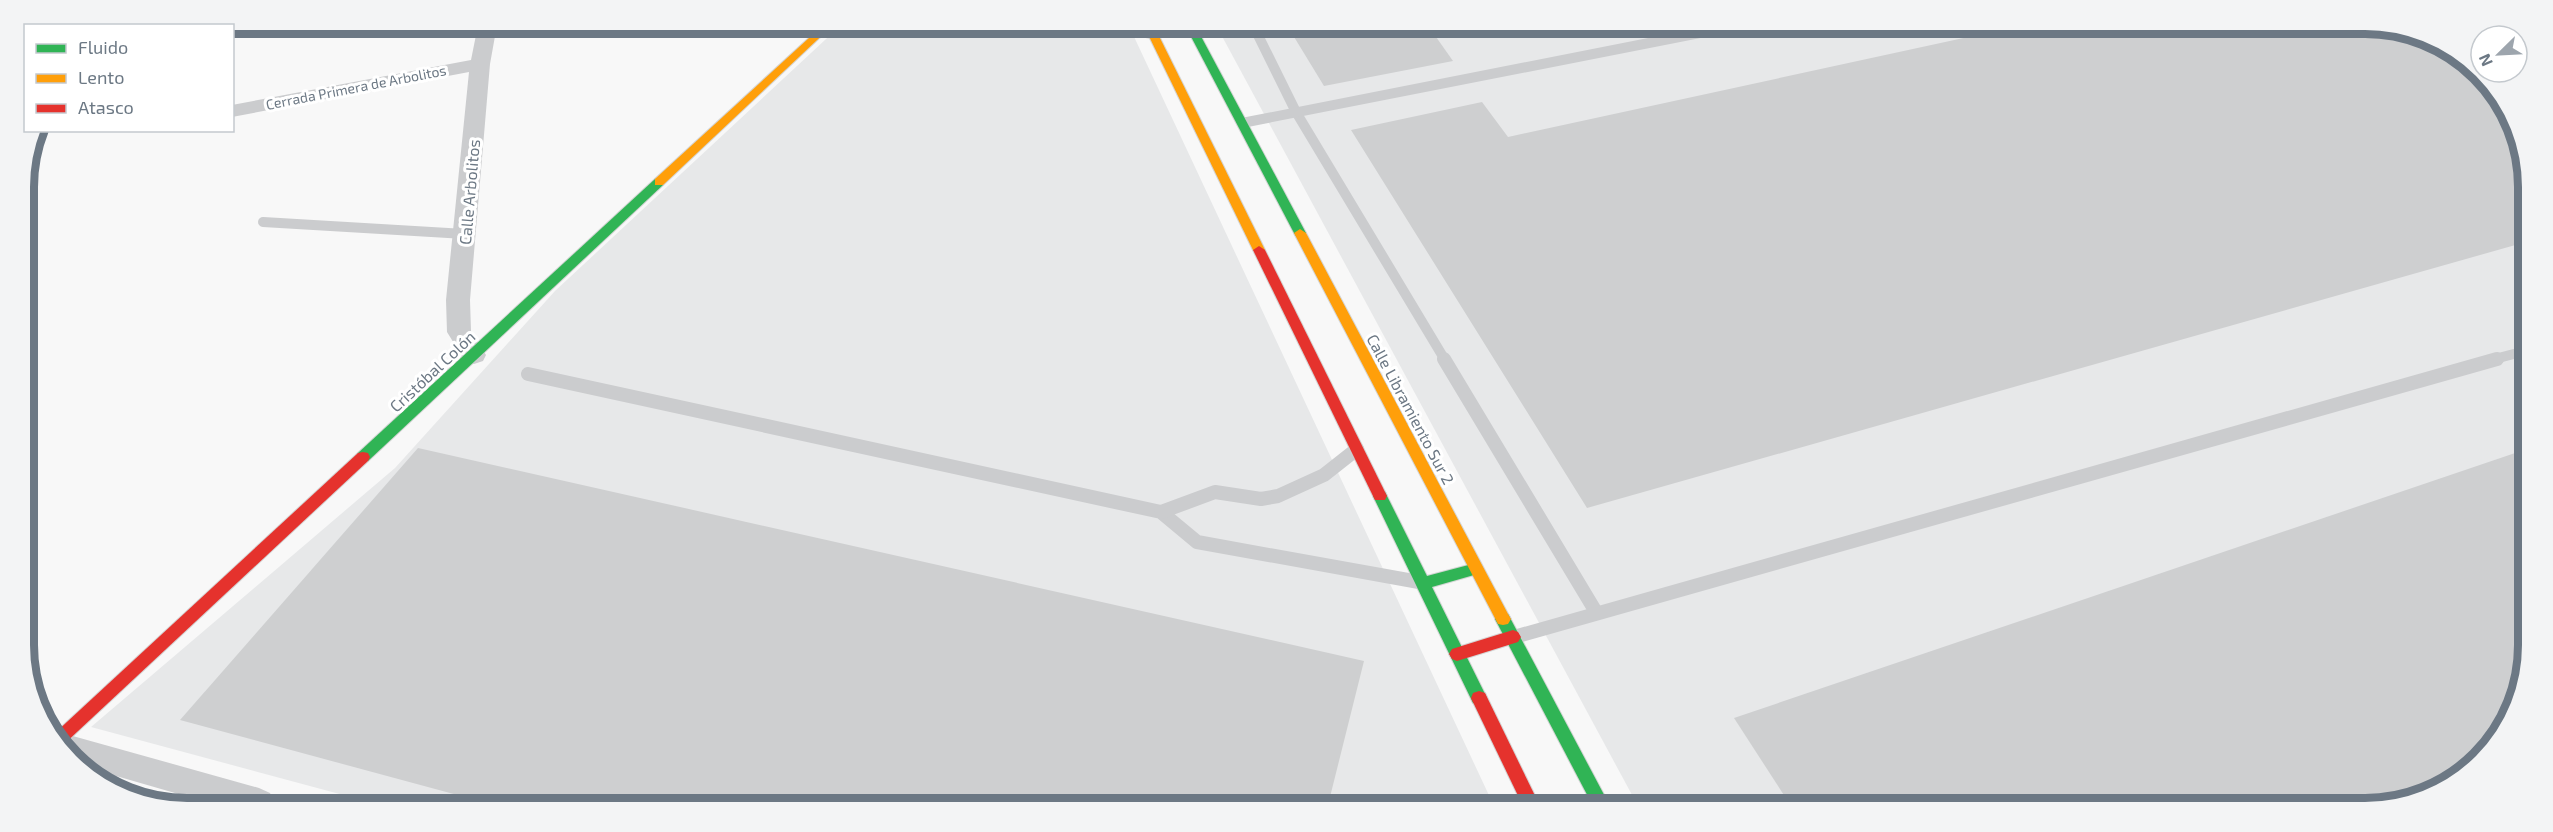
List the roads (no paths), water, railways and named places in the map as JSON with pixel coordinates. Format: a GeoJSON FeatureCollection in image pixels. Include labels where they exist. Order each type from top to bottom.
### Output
{"type":"FeatureCollection","features":[{"type":"Feature","properties":{"kind":"main road","name":"Cristóbal Colón"},"geometry":{"type":"LineString","coordinates":[[64,735],[818,35]]}},
{"type":"Feature","properties":{"kind":"main road"},"geometry":{"type":"LineString","coordinates":[[1154,35],[1206,130],[1357,449],[1528,797]]}},
{"type":"Feature","properties":{"kind":"main road","name":"Calle Libramiento Sur 2"},"geometry":{"type":"LineString","coordinates":[[1195,35],[1237,124],[1597,797]]}},
{"type":"Feature","properties":{"kind":"main road"},"geometry":{"type":"LineString","coordinates":[[1422,583],[1476,568]]}},
{"type":"Feature","properties":{"kind":"main road"},"geometry":{"type":"LineString","coordinates":[[1457,654],[1513,637]]}},
{"type":"Feature","properties":{"kind":"street","name":"Calle Arbolitos"},"geometry":{"type":"LineString","coordinates":[[474,355],[459,332],[458,300],[480,64],[485,35]]}},
{"type":"Feature","properties":{"kind":"street","name":"Cerrada Primera de Arbolitos"},"geometry":{"type":"LineString","coordinates":[[234,111],[480,64]]}},
{"type":"Feature","properties":{"kind":"street"},"geometry":{"type":"LineString","coordinates":[[78,751],[241,798]]}},
{"type":"Feature","properties":{"kind":"lane"},"geometry":{"type":"LineString","coordinates":[[1237,124],[1693,34]]}},
{"type":"Feature","properties":{"kind":"lane"},"geometry":{"type":"LineString","coordinates":[[1258,35],[1296,112],[1596,612]]}},
{"type":"Feature","properties":{"kind":"lane"},"geometry":{"type":"LineString","coordinates":[[263,222],[465,234]]}},
{"type":"Feature","properties":{"kind":"lane"},"geometry":{"type":"LineString","coordinates":[[1513,637],[2518,353]]}},
{"type":"Feature","properties":{"kind":"lane"},"geometry":{"type":"LineString","coordinates":[[528,374],[1161,512],[1197,542],[1422,583]]}},
{"type":"Feature","properties":{"kind":"lane"},"geometry":{"type":"LineString","coordinates":[[1161,512],[1215,492],[1261,499],[1278,496],[1324,476],[1357,449]]}}]}
